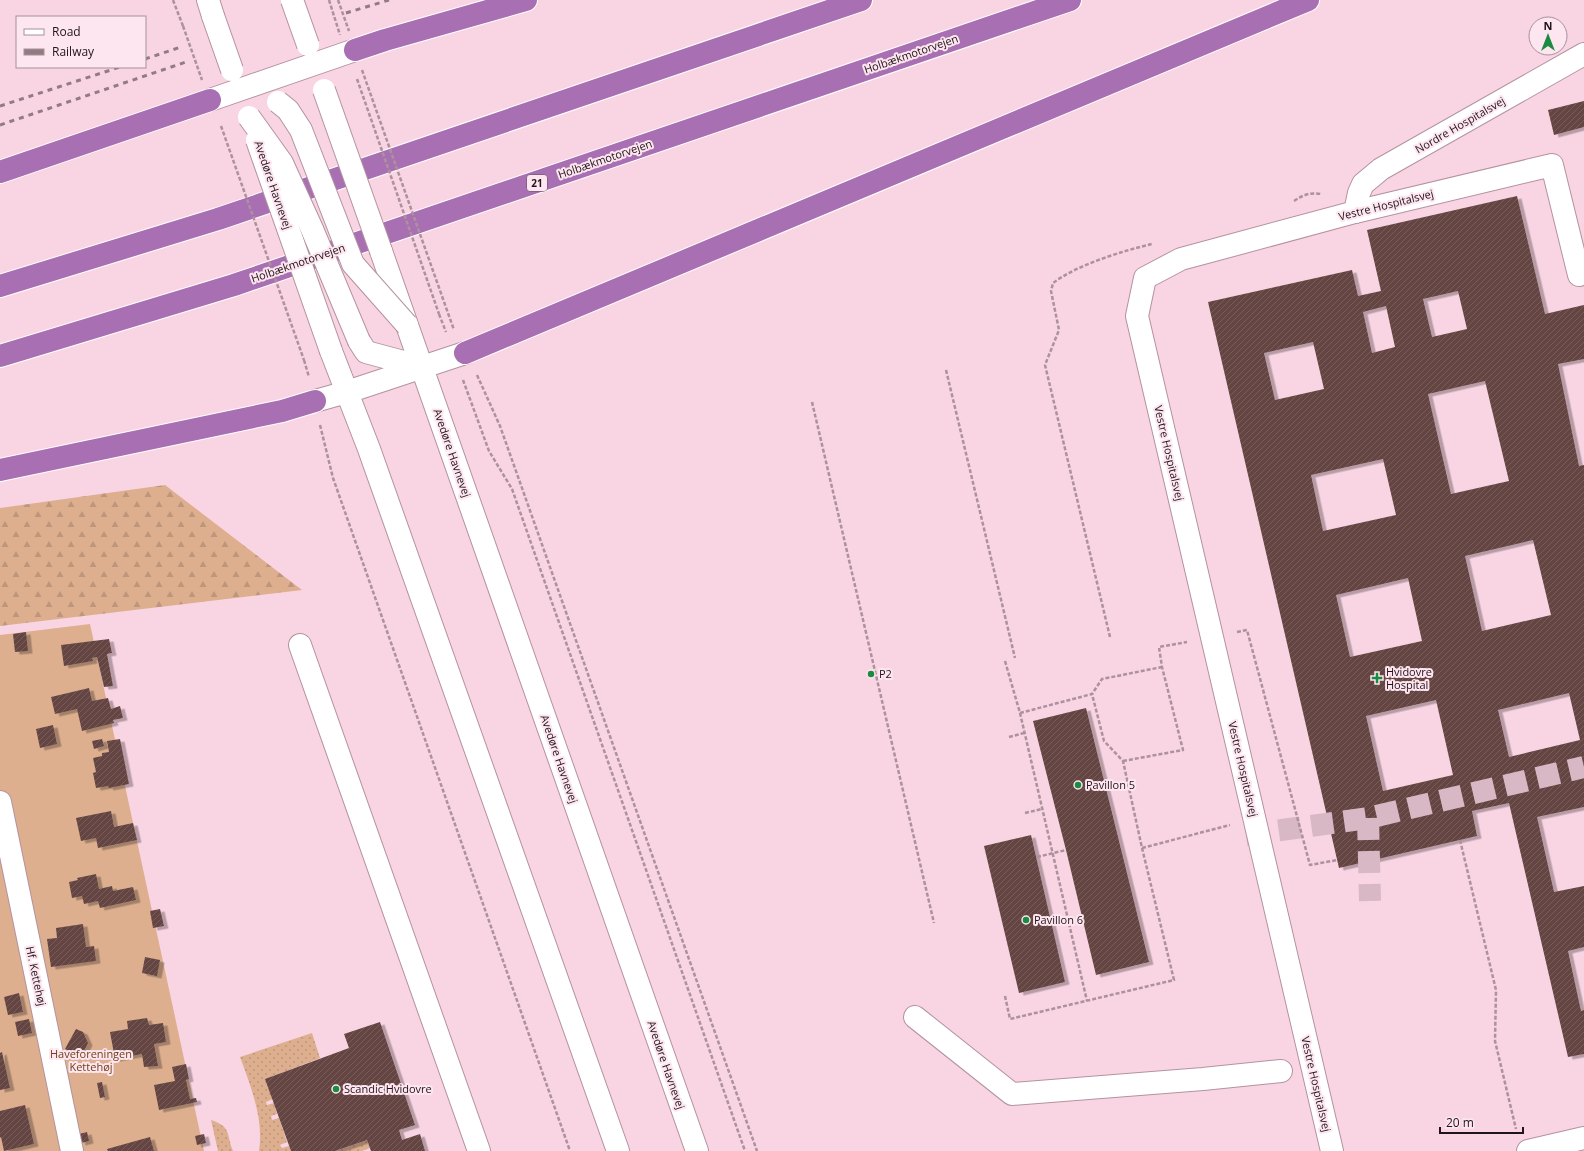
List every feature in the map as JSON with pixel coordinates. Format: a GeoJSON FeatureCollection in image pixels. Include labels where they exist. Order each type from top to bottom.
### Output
{"type":"FeatureCollection","features":[{"type":"Feature","properties":{"kind":"highway"},"geometry":{"type":"LineString","coordinates":[[356,50],[385,40],[526,0]]}},
{"type":"Feature","properties":{"kind":"highway"},"geometry":{"type":"LineString","coordinates":[[0,286],[218,219],[860,0]]}},
{"type":"Feature","properties":{"kind":"highway","name":"Holbækmotorvejen"},"geometry":{"type":"LineString","coordinates":[[0,356],[234,285],[1070,0]]}},
{"type":"Feature","properties":{"kind":"highway"},"geometry":{"type":"LineString","coordinates":[[459,348],[1308,0]]}},
{"type":"Feature","properties":{"kind":"highway"},"geometry":{"type":"LineString","coordinates":[[0,172],[206,90]]}},
{"type":"Feature","properties":{"kind":"highway"},"geometry":{"type":"LineString","coordinates":[[0,470],[282,411],[315,401]]}},
{"type":"Feature","properties":{"kind":"street","name":"Avedøre Havnevej"},"geometry":{"type":"LineString","coordinates":[[292,0],[697,1151]]}},
{"type":"Feature","properties":{"kind":"street","name":"Avedøre Havnevej"},"geometry":{"type":"LineString","coordinates":[[211,8],[331,351],[369,449],[618,1151]]}},
{"type":"Feature","properties":{"kind":"street"},"geometry":{"type":"LineString","coordinates":[[206,90],[311,55],[356,50]]}},
{"type":"Feature","properties":{"kind":"street","name":"Nordre Hospitalsvej"},"geometry":{"type":"LineString","coordinates":[[1355,212],[1359,193],[1363,184],[1381,169],[1584,54]]}},
{"type":"Feature","properties":{"kind":"street"},"geometry":{"type":"LineString","coordinates":[[236,80],[253,91],[278,102],[288,110],[301,130],[353,264],[407,325]]}},
{"type":"Feature","properties":{"kind":"street"},"geometry":{"type":"LineString","coordinates":[[249,117],[282,163],[312,229],[359,342],[366,352],[422,367]]}},
{"type":"Feature","properties":{"kind":"street","name":"Vestre Hospitalsvej"},"geometry":{"type":"LineString","coordinates":[[1332,1151],[1137,316],[1145,278],[1181,260],[1355,212],[1552,165],[1579,275]]}},
{"type":"Feature","properties":{"kind":"street"},"geometry":{"type":"LineString","coordinates":[[315,401],[422,367],[459,348]]}},
{"type":"Feature","properties":{"kind":"street"},"geometry":{"type":"LineString","coordinates":[[300,646],[478,1151]]}},
{"type":"Feature","properties":{"kind":"street","name":"Hf. Kettehøj"},"geometry":{"type":"LineString","coordinates":[[0,802],[72,1151]]}},
{"type":"Feature","properties":{"kind":"street"},"geometry":{"type":"LineString","coordinates":[[915,1017],[1012,1094],[1203,1079],[1281,1071]]}},
{"type":"Feature","properties":{"kind":"street"},"geometry":{"type":"LineString","coordinates":[[1523,1144],[1584,1138]]}},
{"type":"Feature","properties":{"kind":"path"},"geometry":{"type":"LineString","coordinates":[[173,0],[206,90]]}},
{"type":"Feature","properties":{"kind":"path"},"geometry":{"type":"LineString","coordinates":[[329,0],[340,35]]}},
{"type":"Feature","properties":{"kind":"path"},"geometry":{"type":"LineString","coordinates":[[338,0],[447,311],[489,451],[512,489],[745,1151]]}},
{"type":"Feature","properties":{"kind":"path"},"geometry":{"type":"LineString","coordinates":[[357,79],[440,314],[459,348]]}},
{"type":"Feature","properties":{"kind":"path"},"geometry":{"type":"LineString","coordinates":[[221,126],[304,360],[333,478],[570,1151]]}},
{"type":"Feature","properties":{"kind":"path"},"geometry":{"type":"LineString","coordinates":[[946,370],[1015,658]]}},
{"type":"Feature","properties":{"kind":"path"},"geometry":{"type":"LineString","coordinates":[[475,371],[506,441],[757,1151]]}},
{"type":"Feature","properties":{"kind":"path"},"geometry":{"type":"LineString","coordinates":[[812,402],[934,923]]}},
{"type":"Feature","properties":{"kind":"path"},"geometry":{"type":"LineString","coordinates":[[1005,661],[1020,713],[1087,1001]]}},
{"type":"Feature","properties":{"kind":"path"},"geometry":{"type":"LineString","coordinates":[[1020,713],[1092,694],[1102,679],[1162,667]]}},
{"type":"Feature","properties":{"kind":"path"},"geometry":{"type":"LineString","coordinates":[[1005,996],[1010,1019],[1174,980],[1142,848],[1123,761],[1104,741],[1092,694]]}},
{"type":"Feature","properties":{"kind":"path"},"geometry":{"type":"LineString","coordinates":[[1009,737],[1024,734]]}},
{"type":"Feature","properties":{"kind":"path"},"geometry":{"type":"LineString","coordinates":[[1025,813],[1042,809]]}},
{"type":"Feature","properties":{"kind":"path"},"geometry":{"type":"LineString","coordinates":[[1142,848],[1236,824]]}},
{"type":"Feature","properties":{"kind":"path"},"geometry":{"type":"LineString","coordinates":[[1460,840],[1496,990],[1495,1041],[1523,1144]]}},
{"type":"Feature","properties":{"kind":"path"},"geometry":{"type":"LineString","coordinates":[[1036,857],[1066,850]]}},
{"type":"Feature","properties":{"kind":"green space"},"geometry":{"type":"Polygon","coordinates":[[[165,485],[302,590],[0,626],[0,508],[165,485]]]}},
{"type":"Feature","properties":{"kind":"green space","name":"Haveforeningen Kettehøj"},"geometry":{"type":"Polygon","coordinates":[[[90,624],[204,1151],[0,1151],[0,635],[90,624]]]}},
{"type":"Feature","properties":{"kind":"green space"},"geometry":{"type":"Polygon","coordinates":[[[312,1033],[320,1058],[266,1079],[273,1099],[266,1102],[267,1105],[274,1103],[277,1114],[271,1116],[272,1120],[279,1118],[287,1142],[280,1145],[282,1148],[289,1146],[291,1151],[259,1151],[260,1127],[256,1103],[240,1057],[312,1033]]]}},
{"type":"Feature","properties":{"kind":"green space"},"geometry":{"type":"Polygon","coordinates":[[[211,1120],[225,1128],[233,1151],[218,1151],[211,1120]]]}},
{"type":"Feature","properties":{"kind":"green space"},"geometry":{"type":"Polygon","coordinates":[[[367,1140],[370,1148],[362,1151],[335,1151],[367,1140]]]}},
{"type":"Feature","properties":{"kind":"building"},"geometry":{"type":"Polygon","coordinates":[[[1584,101],[1584,127],[1554,135],[1548,110],[1584,101]]]}},
{"type":"Feature","properties":{"kind":"building"},"geometry":{"type":"Polygon","coordinates":[[[1517,196],[1545,314],[1584,305],[1584,359],[1558,364],[1579,466],[1584,465],[1584,807],[1537,817],[1554,892],[1584,886],[1584,947],[1568,951],[1581,1011],[1584,1010],[1584,1054],[1568,1057],[1509,803],[1472,811],[1477,836],[1339,868],[1208,302],[1352,270],[1358,296],[1381,291],[1367,230],[1517,196]],[[1458,291],[1423,299],[1432,337],[1467,329],[1458,291]],[[1386,306],[1363,312],[1372,353],[1395,347],[1386,306]],[[1313,342],[1264,353],[1275,400],[1324,389],[1313,342]],[[1485,381],[1428,394],[1451,494],[1509,481],[1485,381]],[[1383,459],[1311,475],[1323,531],[1396,515],[1383,459]],[[1533,540],[1465,556],[1482,631],[1551,615],[1533,540]],[[1408,578],[1336,595],[1350,657],[1422,641],[1408,578]],[[1569,693],[1498,710],[1509,757],[1580,740],[1569,693]],[[1436,700],[1366,716],[1383,791],[1453,775],[1436,700]]]}},
{"type":"Feature","properties":{"kind":"building"},"geometry":{"type":"Polygon","coordinates":[[[26,632],[28,651],[15,652],[13,634],[26,632]]]}},
{"type":"Feature","properties":{"kind":"building"},"geometry":{"type":"Polygon","coordinates":[[[109,639],[112,653],[107,654],[113,686],[104,687],[97,657],[92,658],[93,661],[64,666],[61,645],[109,639]]]}},
{"type":"Feature","properties":{"kind":"building"},"geometry":{"type":"Polygon","coordinates":[[[89,688],[92,701],[108,698],[111,709],[120,706],[123,718],[113,720],[114,723],[82,731],[77,709],[55,714],[51,697],[89,688]]]}},
{"type":"Feature","properties":{"kind":"building","name":"Pavillon 5"},"geometry":{"type":"Polygon","coordinates":[[[1086,708],[1149,962],[1096,975],[1033,721],[1086,708]]]}},
{"type":"Feature","properties":{"kind":"building"},"geometry":{"type":"Polygon","coordinates":[[[53,725],[57,744],[40,748],[36,729],[53,725]]]}},
{"type":"Feature","properties":{"kind":"building"},"geometry":{"type":"Polygon","coordinates":[[[102,739],[104,746],[94,749],[92,741],[102,739]]]}},
{"type":"Feature","properties":{"kind":"building"},"geometry":{"type":"Polygon","coordinates":[[[120,739],[129,784],[109,788],[108,786],[96,788],[93,773],[96,772],[93,758],[102,756],[102,753],[109,752],[107,741],[120,739]]]}},
{"type":"Feature","properties":{"kind":"building"},"geometry":{"type":"Polygon","coordinates":[[[111,811],[114,827],[133,823],[137,840],[98,848],[96,838],[81,841],[76,818],[111,811]]]}},
{"type":"Feature","properties":{"kind":"building","name":"Pavillon 6"},"geometry":{"type":"Polygon","coordinates":[[[1031,835],[1065,982],[1019,993],[984,846],[1031,835]]]}},
{"type":"Feature","properties":{"kind":"building"},"geometry":{"type":"Polygon","coordinates":[[[96,874],[99,889],[112,886],[113,891],[133,887],[136,900],[100,908],[98,901],[84,904],[82,896],[72,898],[69,882],[78,880],[77,878],[96,874]]]}},
{"type":"Feature","properties":{"kind":"building"},"geometry":{"type":"Polygon","coordinates":[[[160,909],[164,926],[153,928],[150,911],[160,909]]]}},
{"type":"Feature","properties":{"kind":"building"},"geometry":{"type":"Polygon","coordinates":[[[83,924],[86,947],[94,946],[96,961],[51,967],[47,939],[57,938],[56,928],[83,924]]]}},
{"type":"Feature","properties":{"kind":"building"},"geometry":{"type":"Polygon","coordinates":[[[145,957],[160,960],[157,976],[142,973],[145,957]]]}},
{"type":"Feature","properties":{"kind":"building"},"geometry":{"type":"Polygon","coordinates":[[[19,993],[23,1012],[8,1015],[4,997],[19,993]]]}},
{"type":"Feature","properties":{"kind":"building"},"geometry":{"type":"Polygon","coordinates":[[[147,1018],[149,1025],[163,1023],[166,1042],[154,1044],[158,1066],[144,1067],[142,1054],[115,1059],[110,1032],[128,1029],[127,1021],[147,1018]]]}},
{"type":"Feature","properties":{"kind":"building"},"geometry":{"type":"Polygon","coordinates":[[[29,1019],[32,1033],[18,1036],[15,1022],[29,1019]]]}},
{"type":"Feature","properties":{"kind":"building","name":"Scandic Hvidovre"},"geometry":{"type":"Polygon","coordinates":[[[380,1022],[415,1125],[399,1130],[402,1140],[420,1134],[425,1151],[371,1151],[367,1140],[335,1151],[291,1151],[265,1079],[349,1048],[344,1034],[380,1022]]]}},
{"type":"Feature","properties":{"kind":"building"},"geometry":{"type":"Polygon","coordinates":[[[76,1029],[83,1032],[88,1043],[81,1057],[65,1049],[76,1029]]]}},
{"type":"Feature","properties":{"kind":"building"},"geometry":{"type":"Polygon","coordinates":[[[2,1052],[10,1088],[0,1090],[0,1053],[2,1052]]]}},
{"type":"Feature","properties":{"kind":"building"},"geometry":{"type":"Polygon","coordinates":[[[186,1064],[189,1079],[186,1080],[190,1099],[196,1098],[197,1102],[159,1110],[154,1085],[175,1081],[172,1067],[186,1064]]]}},
{"type":"Feature","properties":{"kind":"building"},"geometry":{"type":"Polygon","coordinates":[[[102,1082],[105,1097],[100,1098],[97,1083],[102,1082]]]}},
{"type":"Feature","properties":{"kind":"building"},"geometry":{"type":"Polygon","coordinates":[[[25,1105],[34,1144],[4,1151],[1,1137],[0,1138],[0,1111],[25,1105]]]}},
{"type":"Feature","properties":{"kind":"building"},"geometry":{"type":"Polygon","coordinates":[[[87,1132],[89,1141],[81,1143],[79,1134],[87,1132]]]}},
{"type":"Feature","properties":{"kind":"building"},"geometry":{"type":"Polygon","coordinates":[[[204,1134],[206,1143],[197,1145],[195,1136],[204,1134]]]}},
{"type":"Feature","properties":{"kind":"building"},"geometry":{"type":"Polygon","coordinates":[[[150,1137],[154,1151],[108,1151],[107,1149],[150,1137]]]}},
{"type":"Feature","properties":{"kind":"tunnel"},"geometry":{"type":"LineString","coordinates":[[1246,835],[1368,818],[1584,767]]}},
{"type":"Feature","properties":{"kind":"tunnel"},"geometry":{"type":"LineString","coordinates":[[1368,818],[1370,901]]}},
{"type":"Feature","properties":{"kind":"railway"},"geometry":{"type":"LineString","coordinates":[[346,13],[389,0]]}},
{"type":"Feature","properties":{"kind":"railway"},"geometry":{"type":"LineString","coordinates":[[146,59],[181,47]]}},
{"type":"Feature","properties":{"kind":"railway"},"geometry":{"type":"LineString","coordinates":[[0,125],[186,62]]}},
{"type":"Feature","properties":{"kind":"railway"},"geometry":{"type":"LineString","coordinates":[[0,106],[117,68]]}},
{"type":"Feature","properties":{"kind":"place","name":"P2"},"geometry":{"type":"Point","coordinates":[871,674]}},
{"type":"Feature","properties":{"kind":"place","name":"Hvidovre Hospital"},"geometry":{"type":"Point","coordinates":[1377,678]}},
{"type":"Feature","properties":{"kind":"place","name":"Pavillon 5"},"geometry":{"type":"Point","coordinates":[1078,785]}},
{"type":"Feature","properties":{"kind":"place","name":"Pavillon 6"},"geometry":{"type":"Point","coordinates":[1026,920]}},
{"type":"Feature","properties":{"kind":"place","name":"Scandic Hvidovre"},"geometry":{"type":"Point","coordinates":[336,1089]}}]}
